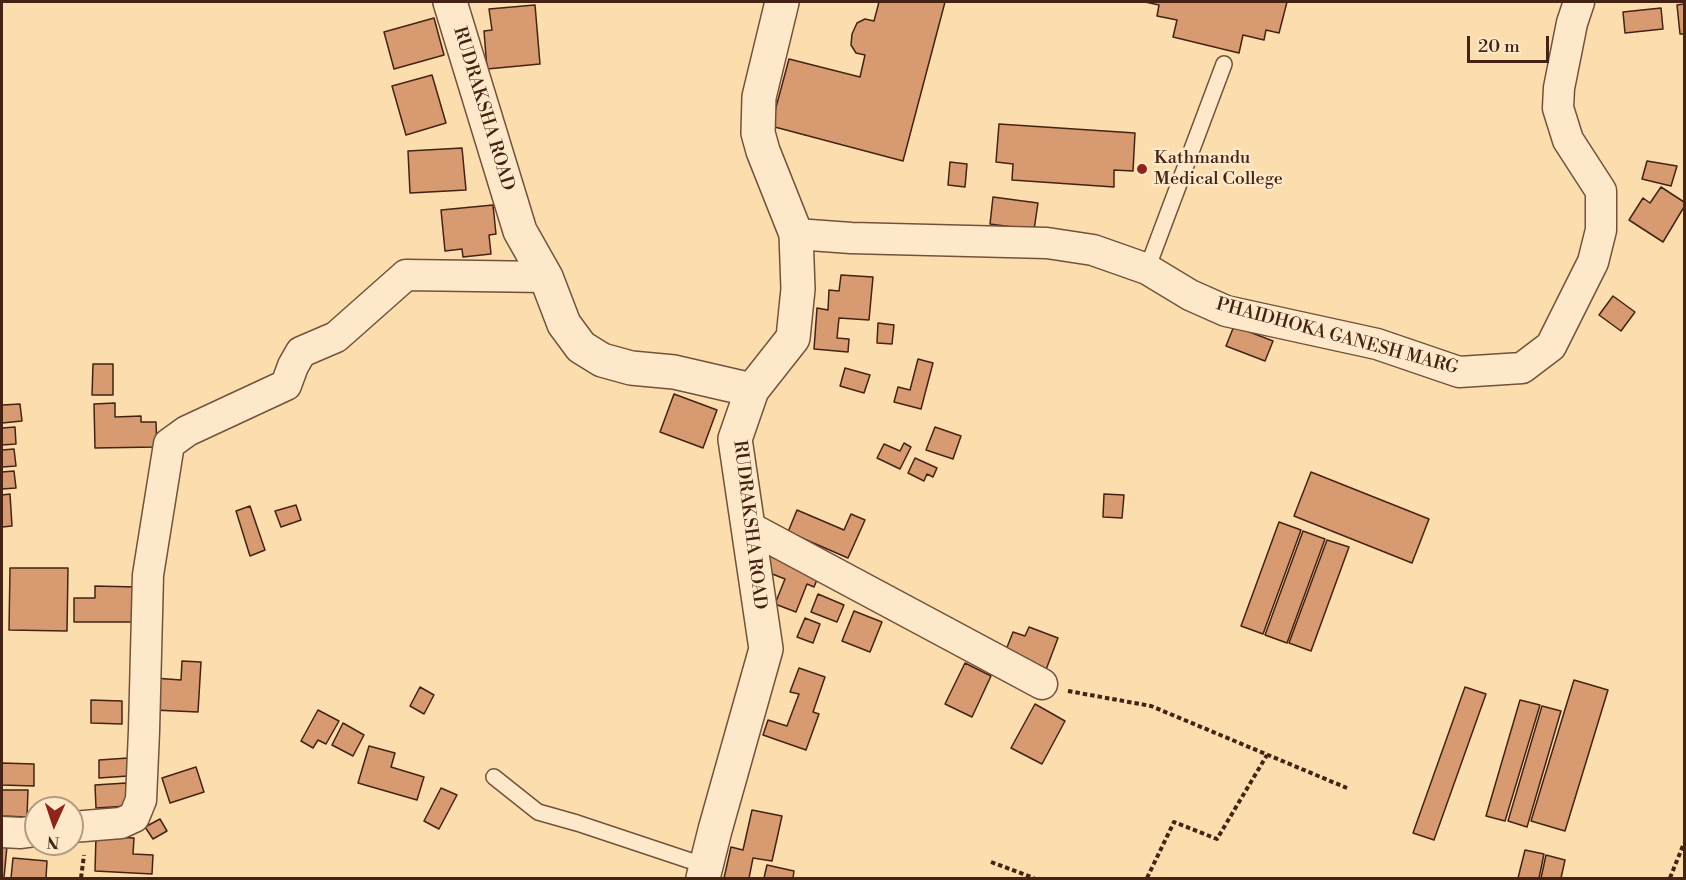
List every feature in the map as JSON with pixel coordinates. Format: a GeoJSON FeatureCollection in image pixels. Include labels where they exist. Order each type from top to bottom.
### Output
{"type":"FeatureCollection","features":[{"type":"Feature","properties":{"kind":"street","name":"RUDRAKSHA ROAD"},"geometry":{"type":"LineString","coordinates":[[450,2],[520,231],[546,277],[564,324],[581,347],[602,360],[631,368],[674,372],[752,390],[735,439],[766,649],[704,872]]}},
{"type":"Feature","properties":{"kind":"street"},"geometry":{"type":"LineString","coordinates":[[752,390],[793,338],[798,289],[796,234],[758,133],[759,97],[782,2]]}},
{"type":"Feature","properties":{"kind":"street","name":"PHAIDHOKA GANESH MARG"},"geometry":{"type":"LineString","coordinates":[[796,234],[851,238],[1047,243],[1093,250],[1147,269],[1190,295],[1226,310],[1377,344],[1459,372],[1522,368],[1551,346],[1593,262],[1601,230],[1601,191],[1568,140],[1558,108],[1559,88],[1572,23],[1579,2]]}},
{"type":"Feature","properties":{"kind":"street"},"geometry":{"type":"LineString","coordinates":[[84,826],[121,823],[134,817],[141,800],[147,575],[169,444],[187,430],[286,385],[301,352],[336,337],[406,275],[546,277]]}},
{"type":"Feature","properties":{"kind":"street"},"geometry":{"type":"LineString","coordinates":[[747,526],[1042,684]]}},
{"type":"Feature","properties":{"kind":"street"},"geometry":{"type":"LineString","coordinates":[[2,832],[24,833]]}},
{"type":"Feature","properties":{"kind":"lane"},"geometry":{"type":"LineString","coordinates":[[1147,269],[1224,64]]}},
{"type":"Feature","properties":{"kind":"lane"},"geometry":{"type":"LineString","coordinates":[[494,777],[538,812],[577,823],[704,872]]}},
{"type":"Feature","properties":{"kind":"path"},"geometry":{"type":"LineString","coordinates":[[1042,684],[1086,695],[1151,706],[1347,788]]}},
{"type":"Feature","properties":{"kind":"path"},"geometry":{"type":"LineString","coordinates":[[1147,879],[1174,822],[1217,839],[1267,755]]}},
{"type":"Feature","properties":{"kind":"path"},"geometry":{"type":"LineString","coordinates":[[1670,879],[1684,843]]}},
{"type":"Feature","properties":{"kind":"path"},"geometry":{"type":"LineString","coordinates":[[991,862],[1034,879]]}},
{"type":"Feature","properties":{"kind":"building"},"geometry":{"type":"Polygon","coordinates":[[[879,2],[945,2],[903,161],[771,126],[789,59],[860,77],[865,55],[856,53],[851,45],[852,34],[857,23],[865,19],[874,21],[879,2]]]}},
{"type":"Feature","properties":{"kind":"building"},"geometry":{"type":"Polygon","coordinates":[[[1145,2],[1287,2],[1279,33],[1266,30],[1264,40],[1243,35],[1239,53],[1173,37],[1177,20],[1157,16],[1159,5],[1145,2]]]}},
{"type":"Feature","properties":{"kind":"building"},"geometry":{"type":"Polygon","coordinates":[[[1684,4],[1684,34],[1680,34],[1677,5],[1684,4]]]}},
{"type":"Feature","properties":{"kind":"building"},"geometry":{"type":"Polygon","coordinates":[[[535,5],[540,64],[487,69],[484,31],[492,30],[489,9],[535,5]]]}},
{"type":"Feature","properties":{"kind":"building"},"geometry":{"type":"Polygon","coordinates":[[[1661,8],[1663,29],[1625,33],[1623,12],[1661,8]]]}},
{"type":"Feature","properties":{"kind":"building"},"geometry":{"type":"Polygon","coordinates":[[[434,18],[444,55],[394,69],[384,32],[434,18]]]}},
{"type":"Feature","properties":{"kind":"building"},"geometry":{"type":"Polygon","coordinates":[[[432,75],[446,123],[406,135],[392,86],[432,75]]]}},
{"type":"Feature","properties":{"kind":"building"},"geometry":{"type":"Polygon","coordinates":[[[999,124],[1135,133],[1133,171],[1114,170],[1114,187],[1012,180],[1013,164],[996,162],[999,124]]]}},
{"type":"Feature","properties":{"kind":"building"},"geometry":{"type":"Polygon","coordinates":[[[462,148],[466,190],[410,193],[408,151],[462,148]]]}},
{"type":"Feature","properties":{"kind":"building"},"geometry":{"type":"Polygon","coordinates":[[[1647,161],[1677,166],[1671,186],[1642,179],[1647,161]]]}},
{"type":"Feature","properties":{"kind":"building"},"geometry":{"type":"Polygon","coordinates":[[[950,162],[967,164],[965,187],[948,185],[950,162]]]}},
{"type":"Feature","properties":{"kind":"building"},"geometry":{"type":"Polygon","coordinates":[[[1661,187],[1684,202],[1684,207],[1663,242],[1629,220],[1643,198],[1650,203],[1661,187]]]}},
{"type":"Feature","properties":{"kind":"building"},"geometry":{"type":"Polygon","coordinates":[[[993,197],[1038,203],[1034,230],[990,224],[993,197]]]}},
{"type":"Feature","properties":{"kind":"building"},"geometry":{"type":"Polygon","coordinates":[[[493,205],[496,234],[489,235],[491,254],[463,257],[462,249],[445,251],[441,210],[493,205]]]}},
{"type":"Feature","properties":{"kind":"building"},"geometry":{"type":"Polygon","coordinates":[[[841,275],[873,277],[869,320],[839,318],[837,338],[849,339],[848,352],[814,349],[817,308],[828,310],[829,290],[839,291],[841,275]]]}},
{"type":"Feature","properties":{"kind":"building"},"geometry":{"type":"Polygon","coordinates":[[[1613,296],[1635,312],[1621,331],[1599,315],[1613,296]]]}},
{"type":"Feature","properties":{"kind":"building"},"geometry":{"type":"Polygon","coordinates":[[[878,323],[894,325],[892,344],[877,343],[878,323]]]}},
{"type":"Feature","properties":{"kind":"building"},"geometry":{"type":"Polygon","coordinates":[[[1234,326],[1273,341],[1265,361],[1226,346],[1234,326]]]}},
{"type":"Feature","properties":{"kind":"building"},"geometry":{"type":"Polygon","coordinates":[[[918,359],[933,363],[921,409],[894,402],[898,387],[910,390],[918,359]]]}},
{"type":"Feature","properties":{"kind":"building"},"geometry":{"type":"Polygon","coordinates":[[[93,364],[113,364],[113,395],[92,395],[93,364]]]}},
{"type":"Feature","properties":{"kind":"building"},"geometry":{"type":"Polygon","coordinates":[[[845,368],[870,375],[864,393],[840,386],[845,368]]]}},
{"type":"Feature","properties":{"kind":"building"},"geometry":{"type":"Polygon","coordinates":[[[674,394],[717,410],[703,448],[660,432],[674,394]]]}},
{"type":"Feature","properties":{"kind":"building"},"geometry":{"type":"Polygon","coordinates":[[[115,403],[115,417],[141,416],[141,422],[156,422],[157,447],[95,448],[94,404],[115,403]]]}},
{"type":"Feature","properties":{"kind":"building"},"geometry":{"type":"Polygon","coordinates":[[[20,404],[22,421],[2,423],[2,405],[20,404]]]}},
{"type":"Feature","properties":{"kind":"building"},"geometry":{"type":"Polygon","coordinates":[[[15,427],[16,444],[2,445],[2,428],[15,427]]]}},
{"type":"Feature","properties":{"kind":"building"},"geometry":{"type":"Polygon","coordinates":[[[935,427],[961,436],[953,459],[926,450],[935,427]]]}},
{"type":"Feature","properties":{"kind":"building"},"geometry":{"type":"Polygon","coordinates":[[[904,443],[911,447],[900,469],[877,458],[884,444],[900,451],[904,443]]]}},
{"type":"Feature","properties":{"kind":"building"},"geometry":{"type":"Polygon","coordinates":[[[14,449],[16,466],[2,467],[2,450],[14,449]]]}},
{"type":"Feature","properties":{"kind":"building"},"geometry":{"type":"Polygon","coordinates":[[[915,458],[937,468],[933,477],[927,474],[924,481],[908,473],[915,458]]]}},
{"type":"Feature","properties":{"kind":"building"},"geometry":{"type":"Polygon","coordinates":[[[14,471],[16,488],[2,489],[2,472],[14,471]]]}},
{"type":"Feature","properties":{"kind":"building"},"geometry":{"type":"Polygon","coordinates":[[[1311,472],[1429,519],[1412,563],[1294,516],[1311,472]]]}},
{"type":"Feature","properties":{"kind":"building"},"geometry":{"type":"Polygon","coordinates":[[[10,494],[12,526],[2,527],[2,495],[10,494]]]}},
{"type":"Feature","properties":{"kind":"building"},"geometry":{"type":"Polygon","coordinates":[[[1104,494],[1124,495],[1122,518],[1103,517],[1104,494]]]}},
{"type":"Feature","properties":{"kind":"building"},"geometry":{"type":"Polygon","coordinates":[[[296,505],[301,520],[281,527],[275,511],[296,505]]]}},
{"type":"Feature","properties":{"kind":"building"},"geometry":{"type":"Polygon","coordinates":[[[250,506],[265,550],[250,556],[236,511],[250,506]]]}},
{"type":"Feature","properties":{"kind":"building"},"geometry":{"type":"Polygon","coordinates":[[[797,510],[844,530],[851,514],[865,520],[848,558],[788,532],[797,510]]]}},
{"type":"Feature","properties":{"kind":"building"},"geometry":{"type":"Polygon","coordinates":[[[1279,522],[1301,530],[1263,634],[1241,626],[1279,522]]]}},
{"type":"Feature","properties":{"kind":"building"},"geometry":{"type":"Polygon","coordinates":[[[1303,531],[1325,539],[1287,643],[1265,635],[1303,531]]]}},
{"type":"Feature","properties":{"kind":"building"},"geometry":{"type":"Polygon","coordinates":[[[1327,540],[1349,547],[1311,651],[1289,643],[1327,540]]]}},
{"type":"Feature","properties":{"kind":"building"},"geometry":{"type":"Polygon","coordinates":[[[765,548],[821,570],[814,587],[807,584],[796,612],[775,604],[785,579],[757,568],[765,548]]]}},
{"type":"Feature","properties":{"kind":"building"},"geometry":{"type":"Polygon","coordinates":[[[10,568],[68,568],[67,631],[9,630],[10,568]]]}},
{"type":"Feature","properties":{"kind":"building"},"geometry":{"type":"Polygon","coordinates":[[[95,586],[137,587],[137,622],[74,622],[74,598],[95,598],[95,586]]]}},
{"type":"Feature","properties":{"kind":"building"},"geometry":{"type":"Polygon","coordinates":[[[818,594],[844,605],[837,622],[811,612],[818,594]]]}},
{"type":"Feature","properties":{"kind":"building"},"geometry":{"type":"Polygon","coordinates":[[[854,611],[882,622],[870,652],[842,641],[854,611]]]}},
{"type":"Feature","properties":{"kind":"building"},"geometry":{"type":"Polygon","coordinates":[[[805,618],[820,624],[813,643],[797,637],[805,618]]]}},
{"type":"Feature","properties":{"kind":"building"},"geometry":{"type":"Polygon","coordinates":[[[1029,627],[1058,638],[1044,675],[1002,660],[1013,632],[1025,636],[1029,627]]]}},
{"type":"Feature","properties":{"kind":"building"},"geometry":{"type":"Polygon","coordinates":[[[182,661],[201,662],[198,712],[153,710],[154,678],[181,680],[182,661]]]}},
{"type":"Feature","properties":{"kind":"building"},"geometry":{"type":"Polygon","coordinates":[[[965,663],[991,676],[972,717],[945,704],[965,663]]]}},
{"type":"Feature","properties":{"kind":"building"},"geometry":{"type":"Polygon","coordinates":[[[799,668],[825,677],[813,712],[819,714],[806,750],[763,735],[768,720],[787,726],[799,694],[790,692],[799,668]]]}},
{"type":"Feature","properties":{"kind":"building"},"geometry":{"type":"Polygon","coordinates":[[[1574,680],[1608,690],[1565,831],[1531,821],[1574,680]]]}},
{"type":"Feature","properties":{"kind":"building"},"geometry":{"type":"Polygon","coordinates":[[[420,687],[434,695],[424,714],[410,706],[420,687]]]}},
{"type":"Feature","properties":{"kind":"building"},"geometry":{"type":"Polygon","coordinates":[[[1465,687],[1486,694],[1434,840],[1413,833],[1465,687]]]}},
{"type":"Feature","properties":{"kind":"building"},"geometry":{"type":"Polygon","coordinates":[[[91,700],[122,701],[122,724],[91,723],[91,700]]]}},
{"type":"Feature","properties":{"kind":"building"},"geometry":{"type":"Polygon","coordinates":[[[1520,700],[1540,705],[1505,821],[1486,816],[1520,700]]]}},
{"type":"Feature","properties":{"kind":"building"},"geometry":{"type":"Polygon","coordinates":[[[1035,704],[1065,721],[1042,764],[1011,748],[1035,704]]]}},
{"type":"Feature","properties":{"kind":"building"},"geometry":{"type":"Polygon","coordinates":[[[1542,706],[1561,711],[1527,827],[1508,821],[1542,706]]]}},
{"type":"Feature","properties":{"kind":"building"},"geometry":{"type":"Polygon","coordinates":[[[318,710],[339,721],[326,744],[318,740],[313,748],[301,741],[318,710]]]}},
{"type":"Feature","properties":{"kind":"building"},"geometry":{"type":"Polygon","coordinates":[[[343,723],[364,735],[353,756],[332,745],[343,723]]]}},
{"type":"Feature","properties":{"kind":"building"},"geometry":{"type":"Polygon","coordinates":[[[369,746],[395,753],[391,767],[424,777],[417,800],[358,783],[369,746]]]}},
{"type":"Feature","properties":{"kind":"building"},"geometry":{"type":"Polygon","coordinates":[[[128,758],[128,776],[99,778],[99,760],[128,758]]]}},
{"type":"Feature","properties":{"kind":"building"},"geometry":{"type":"Polygon","coordinates":[[[2,763],[34,764],[34,786],[2,785],[2,763]]]}},
{"type":"Feature","properties":{"kind":"building"},"geometry":{"type":"Polygon","coordinates":[[[196,767],[204,792],[170,803],[162,778],[196,767]]]}},
{"type":"Feature","properties":{"kind":"building"},"geometry":{"type":"Polygon","coordinates":[[[126,783],[128,806],[96,808],[95,785],[126,783]]]}},
{"type":"Feature","properties":{"kind":"building"},"geometry":{"type":"Polygon","coordinates":[[[441,788],[457,795],[439,829],[424,821],[441,788]]]}},
{"type":"Feature","properties":{"kind":"building"},"geometry":{"type":"Polygon","coordinates":[[[2,790],[28,790],[28,796],[24,796],[24,817],[2,816],[2,790]]]}},
{"type":"Feature","properties":{"kind":"building"},"geometry":{"type":"Polygon","coordinates":[[[752,810],[782,816],[772,861],[753,858],[749,878],[724,878],[731,847],[743,850],[752,810]]]}},
{"type":"Feature","properties":{"kind":"building"},"geometry":{"type":"Polygon","coordinates":[[[160,819],[167,831],[153,839],[145,827],[160,819]]]}},
{"type":"Feature","properties":{"kind":"building"},"geometry":{"type":"Polygon","coordinates":[[[96,836],[134,838],[133,854],[153,855],[152,874],[95,871],[96,836]]]}},
{"type":"Feature","properties":{"kind":"building"},"geometry":{"type":"Polygon","coordinates":[[[2,846],[7,846],[4,878],[2,878],[2,846]]]}},
{"type":"Feature","properties":{"kind":"building"},"geometry":{"type":"Polygon","coordinates":[[[1525,850],[1544,854],[1539,878],[1518,878],[1525,850]]]}},
{"type":"Feature","properties":{"kind":"building"},"geometry":{"type":"Polygon","coordinates":[[[1546,855],[1565,860],[1561,878],[1541,878],[1546,855]]]}},
{"type":"Feature","properties":{"kind":"building"},"geometry":{"type":"Polygon","coordinates":[[[13,858],[47,861],[46,878],[11,878],[13,858]]]}},
{"type":"Feature","properties":{"kind":"building"},"geometry":{"type":"Polygon","coordinates":[[[767,865],[794,871],[793,878],[764,878],[767,865]]]}},
{"type":"Feature","properties":{"kind":"place","name":"Kathmandu Medical College"},"geometry":{"type":"Point","coordinates":[1142,169]}}]}
